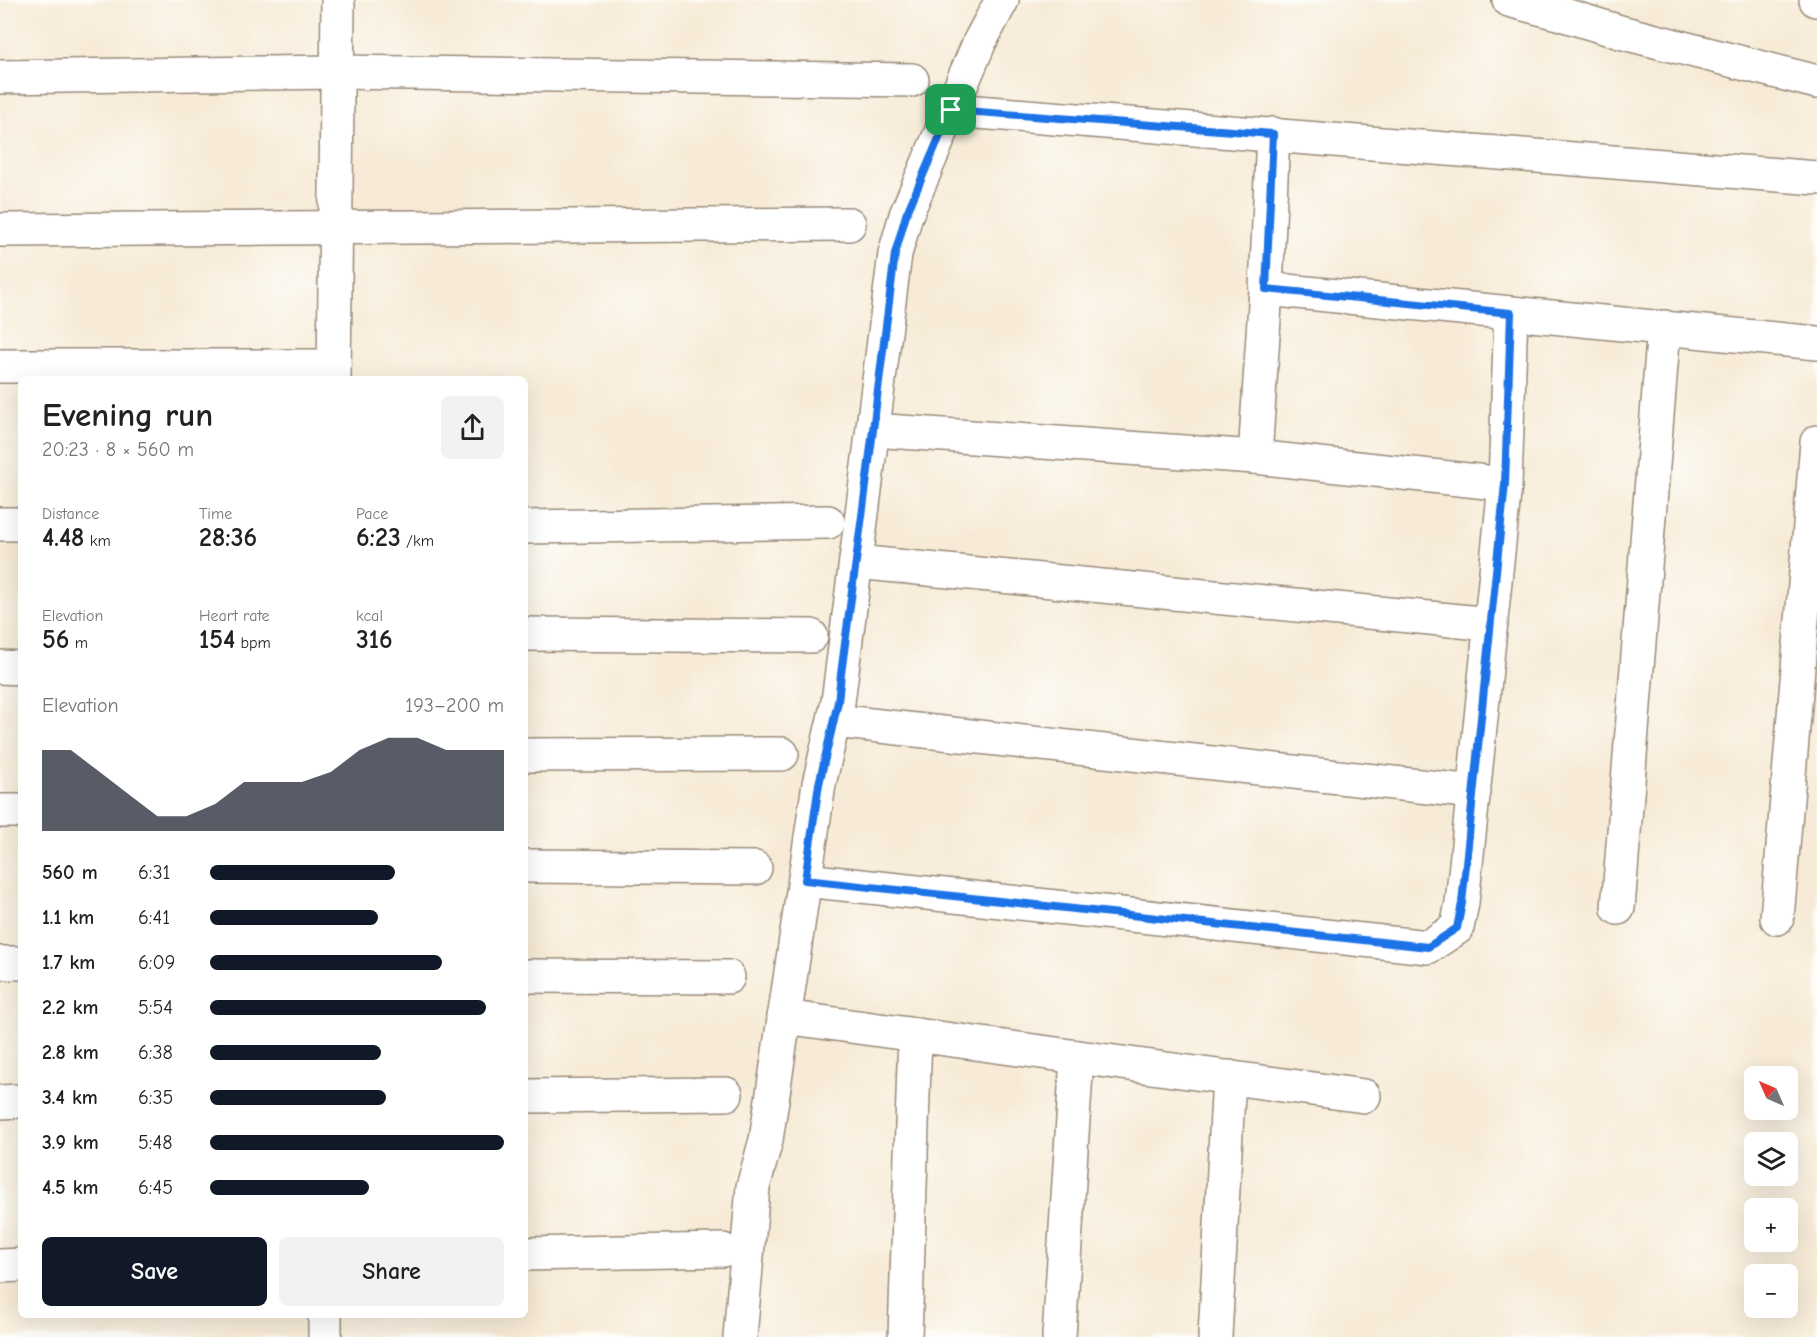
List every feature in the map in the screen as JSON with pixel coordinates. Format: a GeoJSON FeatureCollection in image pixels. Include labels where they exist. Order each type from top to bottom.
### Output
{"type":"FeatureCollection","features":[{"type":"Feature","properties":{"kind":"street"},"geometry":{"type":"LineString","coordinates":[[0,366],[334,373],[338,0]]}},
{"type":"Feature","properties":{"kind":"street"},"geometry":{"type":"LineString","coordinates":[[740,1337],[753,1187],[766,1140],[819,784],[835,721],[895,254],[906,215],[980,41],[1002,0]]}},
{"type":"Feature","properties":{"kind":"street"},"geometry":{"type":"LineString","coordinates":[[1509,0],[1620,33],[1817,82]]}},
{"type":"Feature","properties":{"kind":"street"},"geometry":{"type":"LineString","coordinates":[[0,77],[337,72],[912,80]]}},
{"type":"Feature","properties":{"kind":"street"},"geometry":{"type":"LineString","coordinates":[[951,110],[1817,178]]}},
{"type":"Feature","properties":{"kind":"street"},"geometry":{"type":"LineString","coordinates":[[1255,458],[1273,134]]}},
{"type":"Feature","properties":{"kind":"street"},"geometry":{"type":"LineString","coordinates":[[0,230],[849,224]]}},
{"type":"Feature","properties":{"kind":"street"},"geometry":{"type":"LineString","coordinates":[[1266,289],[1817,342]]}},
{"type":"Feature","properties":{"kind":"street"},"geometry":{"type":"LineString","coordinates":[[805,880],[1428,947],[1457,928],[1462,903],[1474,792],[1505,484],[1511,313]]}},
{"type":"Feature","properties":{"kind":"street"},"geometry":{"type":"LineString","coordinates":[[1618,908],[1664,327]]}},
{"type":"Feature","properties":{"kind":"street"},"geometry":{"type":"LineString","coordinates":[[873,430],[1255,458],[1505,484]]}},
{"type":"Feature","properties":{"kind":"street"},"geometry":{"type":"LineString","coordinates":[[1778,918],[1817,442]]}},
{"type":"Feature","properties":{"kind":"street"},"geometry":{"type":"LineString","coordinates":[[528,527],[828,522]]}},
{"type":"Feature","properties":{"kind":"street"},"geometry":{"type":"LineString","coordinates":[[0,524],[18,524]]}},
{"type":"Feature","properties":{"kind":"street"},"geometry":{"type":"LineString","coordinates":[[856,562],[1491,624]]}},
{"type":"Feature","properties":{"kind":"street"},"geometry":{"type":"LineString","coordinates":[[528,634],[811,636]]}},
{"type":"Feature","properties":{"kind":"street"},"geometry":{"type":"LineString","coordinates":[[0,667],[18,668]]}},
{"type":"Feature","properties":{"kind":"street"},"geometry":{"type":"LineString","coordinates":[[835,721],[1474,792]]}},
{"type":"Feature","properties":{"kind":"street"},"geometry":{"type":"LineString","coordinates":[[528,755],[782,754]]}},
{"type":"Feature","properties":{"kind":"street"},"geometry":{"type":"LineString","coordinates":[[0,811],[18,811]]}},
{"type":"Feature","properties":{"kind":"street"},"geometry":{"type":"LineString","coordinates":[[528,866],[755,868]]}},
{"type":"Feature","properties":{"kind":"street"},"geometry":{"type":"LineString","coordinates":[[0,963],[18,963]]}},
{"type":"Feature","properties":{"kind":"street"},"geometry":{"type":"LineString","coordinates":[[528,976],[728,977]]}},
{"type":"Feature","properties":{"kind":"street"},"geometry":{"type":"LineString","coordinates":[[784,1017],[1364,1096]]}},
{"type":"Feature","properties":{"kind":"street"},"geometry":{"type":"LineString","coordinates":[[904,1337],[915,1035]]}},
{"type":"Feature","properties":{"kind":"street"},"geometry":{"type":"LineString","coordinates":[[1059,1337],[1077,1057]]}},
{"type":"Feature","properties":{"kind":"street"},"geometry":{"type":"LineString","coordinates":[[1215,1337],[1229,1077]]}},
{"type":"Feature","properties":{"kind":"street"},"geometry":{"type":"LineString","coordinates":[[528,1096],[726,1094]]}},
{"type":"Feature","properties":{"kind":"street"},"geometry":{"type":"LineString","coordinates":[[0,1102],[18,1101]]}},
{"type":"Feature","properties":{"kind":"street"},"geometry":{"type":"LineString","coordinates":[[528,1254],[723,1250]]}},
{"type":"Feature","properties":{"kind":"street"},"geometry":{"type":"LineString","coordinates":[[0,1266],[18,1265]]}},
{"type":"Feature","properties":{"kind":"street"},"geometry":{"type":"LineString","coordinates":[[325,1337],[326,1318]]}},
{"type":"Feature","properties":{"kind":"route"},"geometry":{"type":"LineString","coordinates":[[951,110],[1273,134],[1266,289],[1511,313],[1505,484],[1462,903],[1457,928],[1428,947],[805,880],[819,784],[838,702],[895,254],[906,215],[951,110]]}}]}
